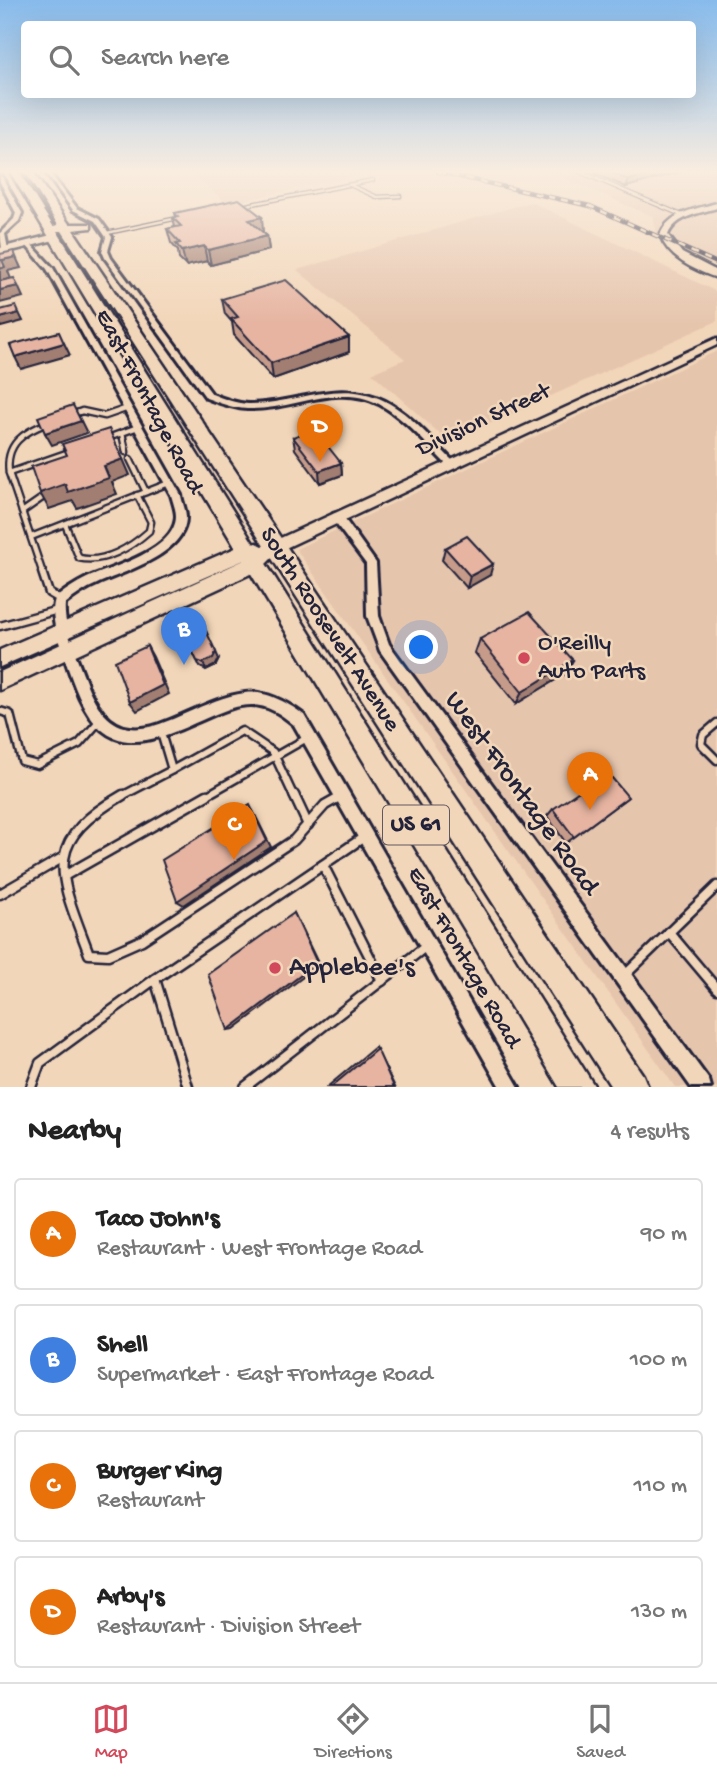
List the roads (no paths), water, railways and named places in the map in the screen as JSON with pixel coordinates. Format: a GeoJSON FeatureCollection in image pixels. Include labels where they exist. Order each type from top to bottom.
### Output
{"type":"FeatureCollection","features":[{"type":"Feature","properties":{"kind":"highway","name":"South Roosevelt Avenue"},"geometry":{"type":"LineString","coordinates":[[48,223],[89,263],[258,553],[631,1087]]}},
{"type":"Feature","properties":{"kind":"highway","name":"South Roosevelt Avenue"},"geometry":{"type":"LineString","coordinates":[[57,223],[578,1087]]}},
{"type":"Feature","properties":{"kind":"highway"},"geometry":{"type":"LineString","coordinates":[[64,236],[97,223]]}},
{"type":"Feature","properties":{"kind":"highway"},"geometry":{"type":"LineString","coordinates":[[64,236],[97,223]]}},
{"type":"Feature","properties":{"kind":"highway"},"geometry":{"type":"LineString","coordinates":[[64,236],[87,226]]}},
{"type":"Feature","properties":{"kind":"highway"},"geometry":{"type":"LineString","coordinates":[[64,236],[89,263]]}},
{"type":"Feature","properties":{"kind":"street"},"geometry":{"type":"LineString","coordinates":[[14,223],[2,234],[3,250],[64,236]]}},
{"type":"Feature","properties":{"kind":"street"},"geometry":{"type":"LineString","coordinates":[[100,223],[107,233],[108,258],[209,396],[232,405],[258,407],[331,392],[363,395],[394,411],[450,463]]}},
{"type":"Feature","properties":{"kind":"street"},"geometry":{"type":"LineString","coordinates":[[673,223],[667,226],[664,235],[666,243],[681,257],[717,275]]}},
{"type":"Feature","properties":{"kind":"street","name":"East Frontage Road"},"geometry":{"type":"LineString","coordinates":[[28,244],[50,268],[169,483],[182,512],[179,528],[173,538],[152,555],[85,585],[59,605]]}},
{"type":"Feature","properties":{"kind":"street","name":"Division Street"},"geometry":{"type":"LineString","coordinates":[[0,681],[69,650],[258,553],[717,341]]}},
{"type":"Feature","properties":{"kind":"street","name":"West Frontage Road"},"geometry":{"type":"LineString","coordinates":[[337,517],[371,563],[373,616],[384,647],[702,1087]]}},
{"type":"Feature","properties":{"kind":"street","name":"Division Street"},"geometry":{"type":"LineString","coordinates":[[0,659],[62,630],[258,553]]}},
{"type":"Feature","properties":{"kind":"street"},"geometry":{"type":"LineString","coordinates":[[59,605],[62,630],[69,650],[88,701],[101,719]]}},
{"type":"Feature","properties":{"kind":"street","name":"East Frontage Road"},"geometry":{"type":"LineString","coordinates":[[101,719],[111,728],[134,735],[161,733],[221,706],[248,699],[276,704],[288,710],[310,736],[510,1087]]}},
{"type":"Feature","properties":{"kind":"lane"},"geometry":{"type":"LineString","coordinates":[[107,233],[155,223]]}},
{"type":"Feature","properties":{"kind":"lane"},"geometry":{"type":"LineString","coordinates":[[70,415],[82,411],[105,416],[128,408]]}},
{"type":"Feature","properties":{"kind":"lane"},"geometry":{"type":"LineString","coordinates":[[0,626],[59,605],[49,593],[6,460],[13,443],[35,427],[58,419]]}},
{"type":"Feature","properties":{"kind":"lane"},"geometry":{"type":"LineString","coordinates":[[100,441],[138,427]]}},
{"type":"Feature","properties":{"kind":"lane"},"geometry":{"type":"LineString","coordinates":[[122,433],[126,452]]}},
{"type":"Feature","properties":{"kind":"lane"},"geometry":{"type":"LineString","coordinates":[[9,473],[78,449]]}},
{"type":"Feature","properties":{"kind":"lane"},"geometry":{"type":"LineString","coordinates":[[56,457],[59,465]]}},
{"type":"Feature","properties":{"kind":"lane"},"geometry":{"type":"LineString","coordinates":[[130,459],[146,492]]}},
{"type":"Feature","properties":{"kind":"lane"},"geometry":{"type":"LineString","coordinates":[[31,537],[169,483]]}},
{"type":"Feature","properties":{"kind":"lane"},"geometry":{"type":"LineString","coordinates":[[65,524],[79,558],[85,561],[132,544],[149,531],[151,522],[137,495]]}},
{"type":"Feature","properties":{"kind":"lane"},"geometry":{"type":"LineString","coordinates":[[22,512],[45,496]]}},
{"type":"Feature","properties":{"kind":"lane"},"geometry":{"type":"LineString","coordinates":[[0,710],[10,714],[22,761],[37,765],[79,744],[101,719]]}},
{"type":"Feature","properties":{"kind":"lane"},"geometry":{"type":"LineString","coordinates":[[717,723],[703,734],[701,744],[717,760]]}},
{"type":"Feature","properties":{"kind":"lane"},"geometry":{"type":"LineString","coordinates":[[308,825],[273,752],[242,731],[90,814],[71,835],[62,858],[72,909],[89,954],[108,955],[165,925],[294,841],[308,825],[325,804],[343,794]]}},
{"type":"Feature","properties":{"kind":"lane"},"geometry":{"type":"LineString","coordinates":[[161,733],[172,771]]}},
{"type":"Feature","properties":{"kind":"lane"},"geometry":{"type":"LineString","coordinates":[[66,875],[310,736]]}},
{"type":"Feature","properties":{"kind":"lane"},"geometry":{"type":"LineString","coordinates":[[31,1087],[40,1063],[155,979],[367,835]]}},
{"type":"Feature","properties":{"kind":"lane"},"geometry":{"type":"LineString","coordinates":[[0,894],[62,858]]}},
{"type":"Feature","properties":{"kind":"lane"},"geometry":{"type":"LineString","coordinates":[[323,865],[382,981]]}},
{"type":"Feature","properties":{"kind":"lane"},"geometry":{"type":"LineString","coordinates":[[622,978],[717,886]]}},
{"type":"Feature","properties":{"kind":"lane"},"geometry":{"type":"LineString","coordinates":[[670,932],[717,989]]}},
{"type":"Feature","properties":{"kind":"lane"},"geometry":{"type":"LineString","coordinates":[[245,1087],[428,944]]}},
{"type":"Feature","properties":{"kind":"lane"},"geometry":{"type":"LineString","coordinates":[[155,979],[188,1087]]}},
{"type":"Feature","properties":{"kind":"railway"},"geometry":{"type":"LineString","coordinates":[[627,223],[717,263]]}},
{"type":"Feature","properties":{"kind":"place","name":"Arby's"},"geometry":{"type":"Point","coordinates":[320,462]}},
{"type":"Feature","properties":{"kind":"place","name":"O'Reilly Auto Parts"},"geometry":{"type":"Point","coordinates":[524,658]}},
{"type":"Feature","properties":{"kind":"place","name":"Shell"},"geometry":{"type":"Point","coordinates":[184,665]}},
{"type":"Feature","properties":{"kind":"place","name":"Taco John's"},"geometry":{"type":"Point","coordinates":[590,810]}},
{"type":"Feature","properties":{"kind":"place","name":"Burger King"},"geometry":{"type":"Point","coordinates":[234,860]}},
{"type":"Feature","properties":{"kind":"place","name":"Applebee's"},"geometry":{"type":"Point","coordinates":[275,968]}}]}
